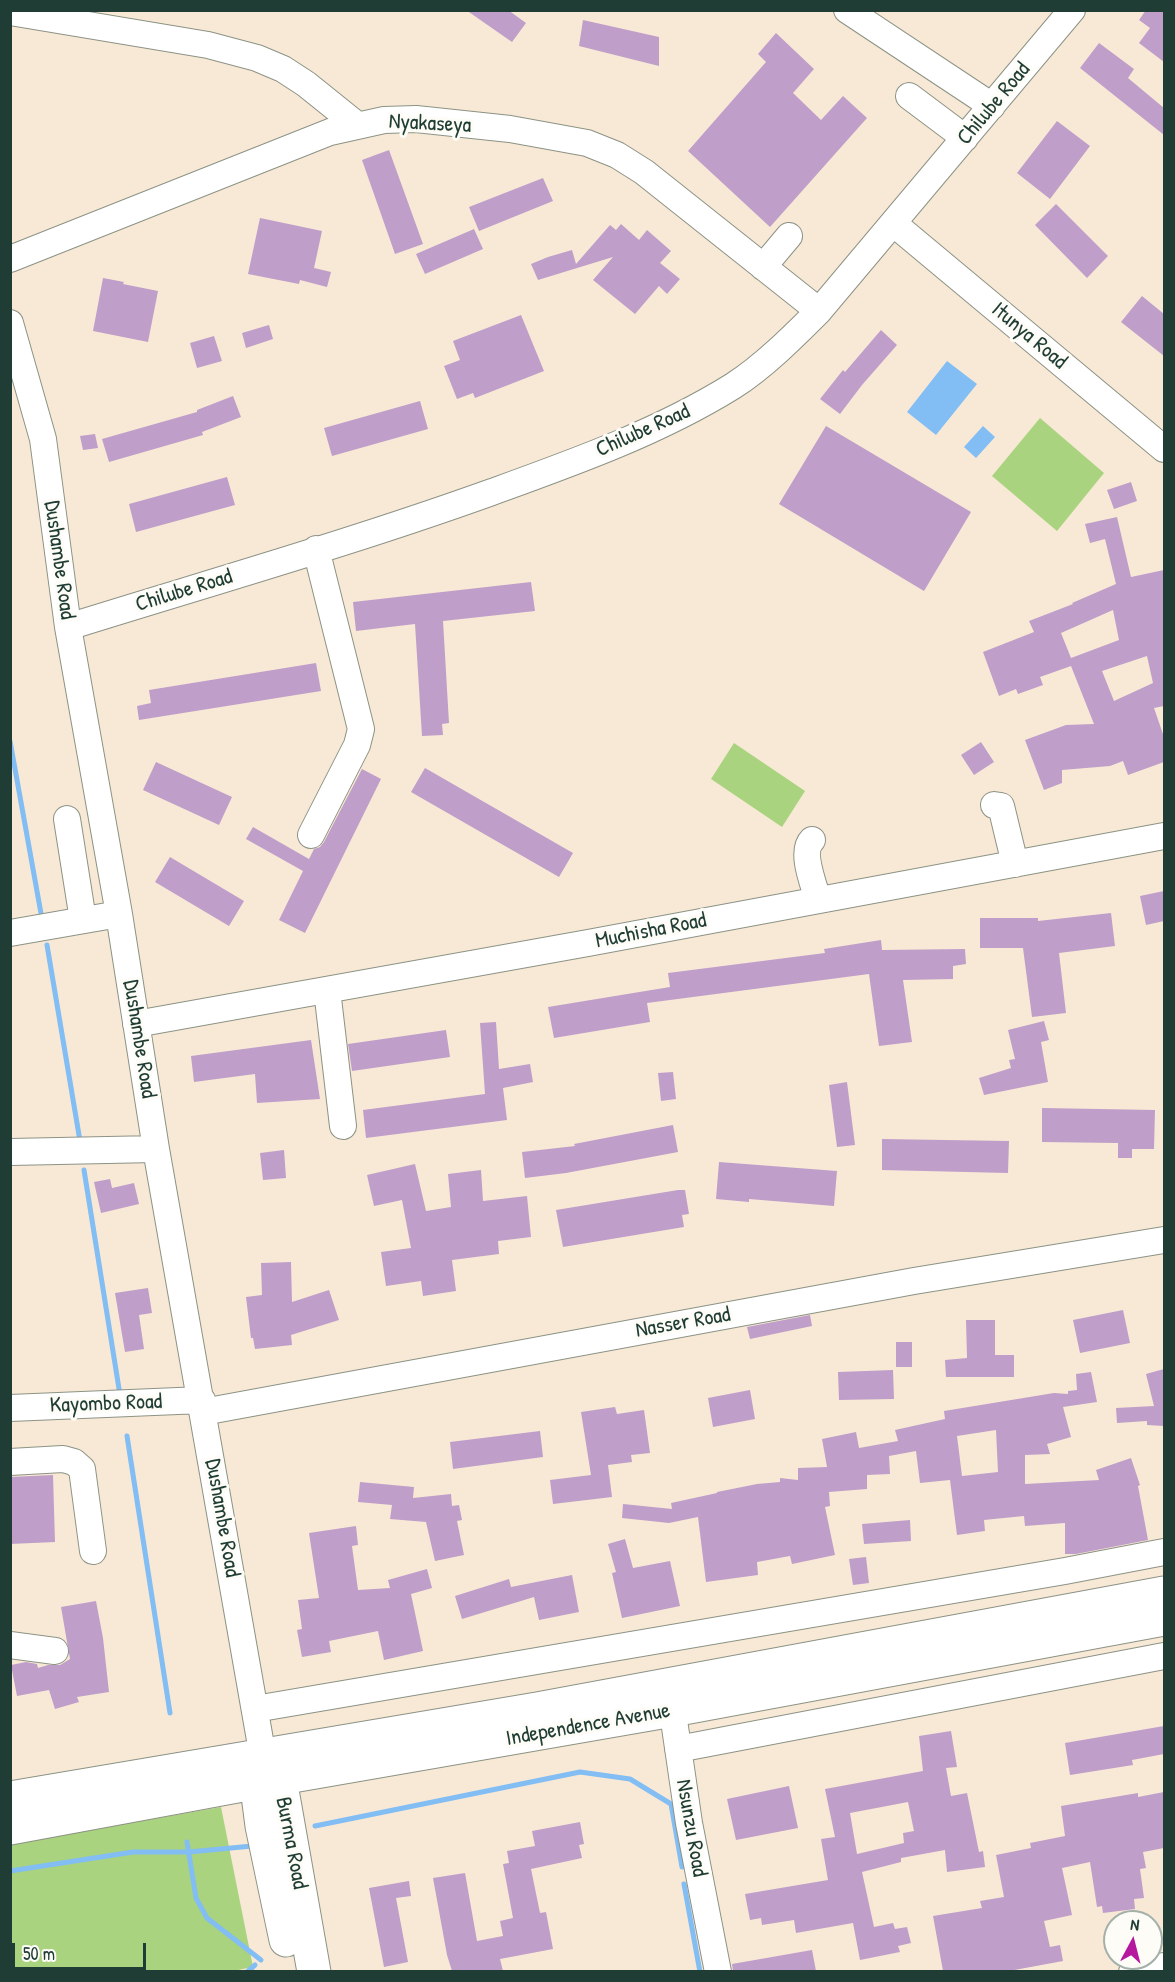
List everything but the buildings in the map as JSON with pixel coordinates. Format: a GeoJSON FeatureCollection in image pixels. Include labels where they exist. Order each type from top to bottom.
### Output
{"type":"FeatureCollection","features":[{"type":"Feature","properties":{"kind":"main road","name":"Independence Avenue"},"geometry":{"type":"LineString","coordinates":[[671,1697],[1164,1593]]}},
{"type":"Feature","properties":{"kind":"main road","name":"Independence Avenue"},"geometry":{"type":"LineString","coordinates":[[10,1828],[537,1709],[671,1697],[1164,1619]]}},
{"type":"Feature","properties":{"kind":"main road","name":"Independence Avenue"},"geometry":{"type":"LineString","coordinates":[[10,1798],[266,1772]]}},
{"type":"Feature","properties":{"kind":"main road","name":"Burma Road"},"geometry":{"type":"LineString","coordinates":[[293,1971],[262,1826],[258,1795],[266,1772],[282,1790],[314,1971]]}},
{"type":"Feature","properties":{"kind":"street"},"geometry":{"type":"LineString","coordinates":[[847,10],[992,106]]}},
{"type":"Feature","properties":{"kind":"street","name":"Chilube Road"},"geometry":{"type":"LineString","coordinates":[[68,627],[440,510],[525,480],[675,419],[735,384],[789,341],[819,311],[1072,10]]}},
{"type":"Feature","properties":{"kind":"street"},"geometry":{"type":"LineString","coordinates":[[10,12],[208,45],[257,58],[283,69],[306,84],[357,125]]}},
{"type":"Feature","properties":{"kind":"street"},"geometry":{"type":"LineString","coordinates":[[909,96],[965,138]]}},
{"type":"Feature","properties":{"kind":"street","name":"Nyakaseya"},"geometry":{"type":"LineString","coordinates":[[10,259],[330,132],[384,120],[416,120],[510,129],[587,143],[616,155],[644,172],[819,311]]}},
{"type":"Feature","properties":{"kind":"street","name":"Itunya Road"},"geometry":{"type":"LineString","coordinates":[[893,223],[1164,449]]}},
{"type":"Feature","properties":{"kind":"street"},"geometry":{"type":"LineString","coordinates":[[764,267],[789,236]]}},
{"type":"Feature","properties":{"kind":"street","name":"Dushambe Road"},"geometry":{"type":"LineString","coordinates":[[10,323],[43,439],[68,627],[119,914],[156,1149],[266,1772]]}},
{"type":"Feature","properties":{"kind":"street"},"geometry":{"type":"LineString","coordinates":[[311,835],[357,745],[361,729],[316,549]]}},
{"type":"Feature","properties":{"kind":"street"},"geometry":{"type":"LineString","coordinates":[[994,805],[1001,806],[1004,814],[1015,864]]}},
{"type":"Feature","properties":{"kind":"street"},"geometry":{"type":"LineString","coordinates":[[67,819],[83,920]]}},
{"type":"Feature","properties":{"kind":"street","name":"Muchisha Road"},"geometry":{"type":"LineString","coordinates":[[136,1024],[1164,836]]}},
{"type":"Feature","properties":{"kind":"street"},"geometry":{"type":"LineString","coordinates":[[812,840],[808,844],[807,856],[818,900]]}},
{"type":"Feature","properties":{"kind":"street"},"geometry":{"type":"LineString","coordinates":[[10,933],[119,914]]}},
{"type":"Feature","properties":{"kind":"street"},"geometry":{"type":"LineString","coordinates":[[327,990],[343,1126]]}},
{"type":"Feature","properties":{"kind":"street"},"geometry":{"type":"LineString","coordinates":[[10,1152],[156,1149]]}},
{"type":"Feature","properties":{"kind":"street","name":"Nasser Road"},"geometry":{"type":"LineString","coordinates":[[202,1406],[914,1281],[1164,1240]]}},
{"type":"Feature","properties":{"kind":"street","name":"Kayombo Road"},"geometry":{"type":"LineString","coordinates":[[10,1408],[202,1406]]}},
{"type":"Feature","properties":{"kind":"street"},"geometry":{"type":"LineString","coordinates":[[10,1462],[63,1459],[74,1462],[82,1469],[93,1551]]}},
{"type":"Feature","properties":{"kind":"street"},"geometry":{"type":"LineString","coordinates":[[255,1709],[1065,1571],[1164,1552]]}},
{"type":"Feature","properties":{"kind":"street"},"geometry":{"type":"LineString","coordinates":[[10,1645],[55,1651]]}},
{"type":"Feature","properties":{"kind":"street"},"geometry":{"type":"LineString","coordinates":[[678,1749],[1164,1656]]}},
{"type":"Feature","properties":{"kind":"street","name":"Nsunzu Road"},"geometry":{"type":"LineString","coordinates":[[671,1697],[689,1823],[718,1971]]}},
{"type":"Feature","properties":{"kind":"street"},"geometry":{"type":"LineString","coordinates":[[1132,1971],[1164,1966]]}},
{"type":"Feature","properties":{"kind":"green space"},"geometry":{"type":"Polygon","coordinates":[[[1040,418],[1104,473],[1057,531],[992,476],[1040,418]]]}},
{"type":"Feature","properties":{"kind":"green space"},"geometry":{"type":"Polygon","coordinates":[[[734,743],[805,791],[782,827],[711,779],[734,743]]]}},
{"type":"Feature","properties":{"kind":"green space"},"geometry":{"type":"Polygon","coordinates":[[[221,1807],[253,1967],[228,1972],[11,1972],[11,1844],[221,1807]]]}},
{"type":"Feature","properties":{"kind":"water"},"geometry":{"type":"Polygon","coordinates":[[[947,361],[977,384],[936,435],[907,412],[947,361]]]}},
{"type":"Feature","properties":{"kind":"water"},"geometry":{"type":"Polygon","coordinates":[[[983,426],[995,437],[976,458],[964,447],[983,426]]]}},
{"type":"Feature","properties":{"kind":"waterway"},"geometry":{"type":"LineString","coordinates":[[10,741],[42,919]]}},
{"type":"Feature","properties":{"kind":"waterway"},"geometry":{"type":"LineString","coordinates":[[47,945],[80,1141]]}},
{"type":"Feature","properties":{"kind":"waterway"},"geometry":{"type":"LineString","coordinates":[[84,1170],[120,1395]]}},
{"type":"Feature","properties":{"kind":"waterway"},"geometry":{"type":"LineString","coordinates":[[127,1436],[170,1713]]}},
{"type":"Feature","properties":{"kind":"waterway"},"geometry":{"type":"LineString","coordinates":[[315,1826],[580,1772],[630,1779],[671,1804],[682,1867]]}},
{"type":"Feature","properties":{"kind":"waterway"},"geometry":{"type":"LineString","coordinates":[[187,1842],[196,1898],[207,1918],[261,1960]]}},
{"type":"Feature","properties":{"kind":"waterway"},"geometry":{"type":"LineString","coordinates":[[10,1871],[133,1852],[189,1852],[252,1846]]}},
{"type":"Feature","properties":{"kind":"waterway"},"geometry":{"type":"LineString","coordinates":[[684,1884],[700,1972]]}},
{"type":"Feature","properties":{"kind":"waterway"},"geometry":{"type":"LineString","coordinates":[[247,1972],[255,1965]]}}]}
